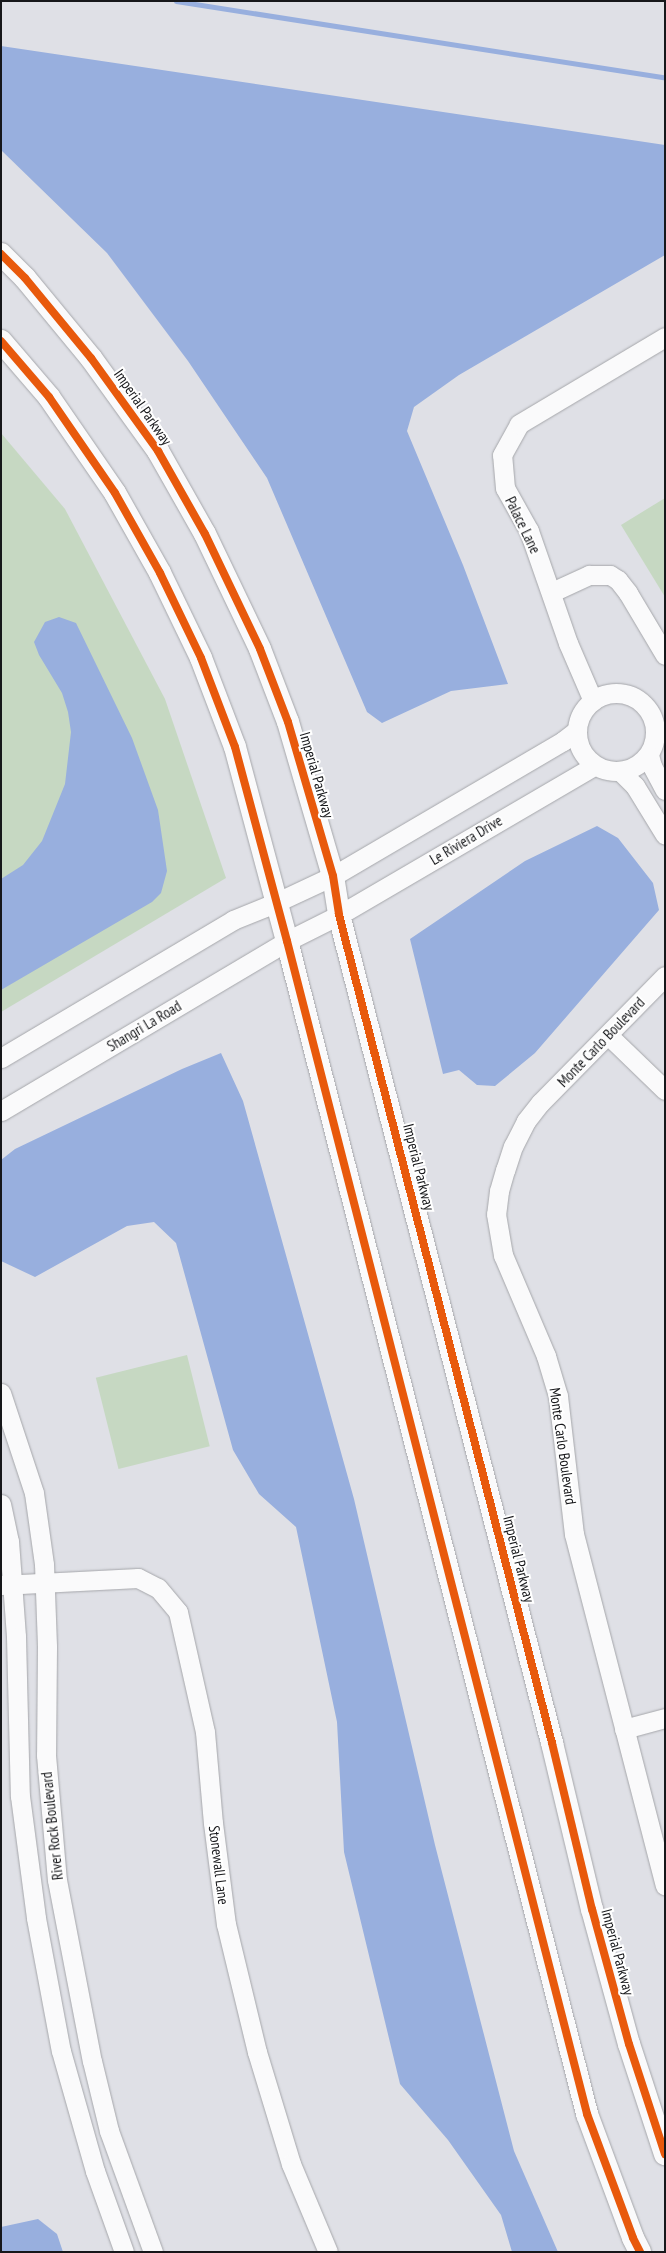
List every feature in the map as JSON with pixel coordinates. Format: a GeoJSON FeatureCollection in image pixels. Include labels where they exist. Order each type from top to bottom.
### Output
{"type":"FeatureCollection","features":[{"type":"Feature","properties":{"kind":"main road","name":"Imperial Parkway"},"geometry":{"type":"LineString","coordinates":[[1,254],[25,278],[91,358],[158,451],[205,534],[260,649],[284,713],[332,876],[339,915],[552,1743],[592,1910],[629,2044],[665,2154]]}},
{"type":"Feature","properties":{"kind":"main road"},"geometry":{"type":"LineString","coordinates":[[1,341],[49,397],[104,477],[160,574],[201,658],[235,747],[287,941],[585,2105],[633,2238],[640,2252]]}},
{"type":"Feature","properties":{"kind":"street","name":"Palace Lane"},"geometry":{"type":"LineString","coordinates":[[593,701],[568,643],[552,592],[529,531],[505,488],[502,454],[519,424],[665,337]]}},
{"type":"Feature","properties":{"kind":"street"},"geometry":{"type":"LineString","coordinates":[[552,592],[589,575],[610,575],[618,580],[628,593],[665,655]]}},
{"type":"Feature","properties":{"kind":"street"},"geometry":{"type":"LineString","coordinates":[[628,694],[644,704],[654,719],[656,731],[649,755],[632,769],[621,772],[603,770],[594,766],[578,744],[577,730],[584,709],[593,701],[603,695],[628,694]]}},
{"type":"Feature","properties":{"kind":"street"},"geometry":{"type":"LineString","coordinates":[[1,1058],[233,920],[276,903],[332,876],[563,741],[577,730]]}},
{"type":"Feature","properties":{"kind":"street"},"geometry":{"type":"LineString","coordinates":[[649,755],[652,766],[665,790]]}},
{"type":"Feature","properties":{"kind":"street","name":"Le Riviera Drive"},"geometry":{"type":"LineString","coordinates":[[287,941],[339,915],[594,766]]}},
{"type":"Feature","properties":{"kind":"street"},"geometry":{"type":"LineString","coordinates":[[621,772],[635,786],[665,835]]}},
{"type":"Feature","properties":{"kind":"street","name":"Shangri La Road"},"geometry":{"type":"LineString","coordinates":[[1,1111],[287,941]]}},
{"type":"Feature","properties":{"kind":"street","name":"Monte Carlo Boulevard"},"geometry":{"type":"LineString","coordinates":[[665,976],[540,1103],[526,1122],[513,1146],[505,1170],[499,1191],[496,1214],[503,1255],[546,1356],[558,1396],[574,1534],[665,1886]]}},
{"type":"Feature","properties":{"kind":"street"},"geometry":{"type":"LineString","coordinates":[[608,1035],[665,1090]]}},
{"type":"Feature","properties":{"kind":"street","name":"River Rock Boulevard"},"geometry":{"type":"LineString","coordinates":[[1,1393],[34,1493],[45,1582],[47,1647],[46,1755],[57,1880],[92,2060],[109,2131],[153,2252]]}},
{"type":"Feature","properties":{"kind":"street","name":"River Rock Boulevard"},"geometry":{"type":"LineString","coordinates":[[1,1504],[9,1541],[7,1584],[20,1796],[36,1918],[61,2051],[95,2171],[124,2252]]}},
{"type":"Feature","properties":{"kind":"street","name":"Stonewall Lane"},"geometry":{"type":"LineString","coordinates":[[7,1584],[138,1578],[158,1588],[178,1612],[206,1732],[213,1823],[226,1924],[256,2052],[288,2154],[328,2252]]}},
{"type":"Feature","properties":{"kind":"street"},"geometry":{"type":"LineString","coordinates":[[624,1728],[665,1718]]}},
{"type":"Feature","properties":{"kind":"green space"},"geometry":{"type":"Polygon","coordinates":[[[1,433],[65,509],[165,699],[226,878],[1,1012],[1,433]]]}},
{"type":"Feature","properties":{"kind":"green space"},"geometry":{"type":"Polygon","coordinates":[[[665,498],[665,597],[621,525],[665,498]]]}},
{"type":"Feature","properties":{"kind":"green space"},"geometry":{"type":"Polygon","coordinates":[[[187,1355],[210,1446],[119,1469],[96,1378],[187,1355]]]}},
{"type":"Feature","properties":{"kind":"water"},"geometry":{"type":"Polygon","coordinates":[[[1,46],[665,145],[665,255],[459,375],[414,407],[407,431],[463,565],[508,684],[451,691],[382,723],[367,712],[267,478],[188,361],[107,253],[1,150],[1,46]]]}},
{"type":"Feature","properties":{"kind":"water"},"geometry":{"type":"Polygon","coordinates":[[[59,617],[76,623],[132,738],[158,810],[167,871],[161,893],[152,902],[1,990],[1,879],[23,865],[42,841],[65,784],[71,732],[68,712],[62,693],[39,655],[34,642],[45,622],[59,617]]]}},
{"type":"Feature","properties":{"kind":"water"},"geometry":{"type":"Polygon","coordinates":[[[597,826],[618,838],[653,883],[659,910],[535,1053],[495,1086],[477,1085],[459,1070],[443,1074],[410,939],[525,861],[597,826]]]}},
{"type":"Feature","properties":{"kind":"water"},"geometry":{"type":"Polygon","coordinates":[[[221,1053],[243,1101],[354,1499],[435,1845],[514,2151],[558,2252],[512,2252],[501,2215],[448,2140],[400,2084],[344,1852],[337,1722],[296,1527],[259,1494],[233,1450],[176,1243],[154,1222],[127,1226],[35,1277],[1,1261],[1,1160],[15,1149],[182,1069],[221,1053]]]}},
{"type":"Feature","properties":{"kind":"water"},"geometry":{"type":"Polygon","coordinates":[[[38,2219],[57,2234],[63,2252],[1,2252],[1,2227],[38,2219]]]}},
{"type":"Feature","properties":{"kind":"waterway"},"geometry":{"type":"LineString","coordinates":[[176,1],[665,78]]}},
{"type":"Feature","properties":{"kind":"cycle path"},"geometry":{"type":"LineString","coordinates":[[1,254],[25,278],[91,358],[158,451],[205,534],[260,649],[288,722],[333,876],[339,915],[552,1743],[592,1909],[629,2044],[665,2154]]}},
{"type":"Feature","properties":{"kind":"cycle path"},"geometry":{"type":"LineString","coordinates":[[1,341],[49,397],[115,493],[160,573],[201,658],[235,747],[287,941],[587,2114],[633,2238],[640,2252]]}}]}
